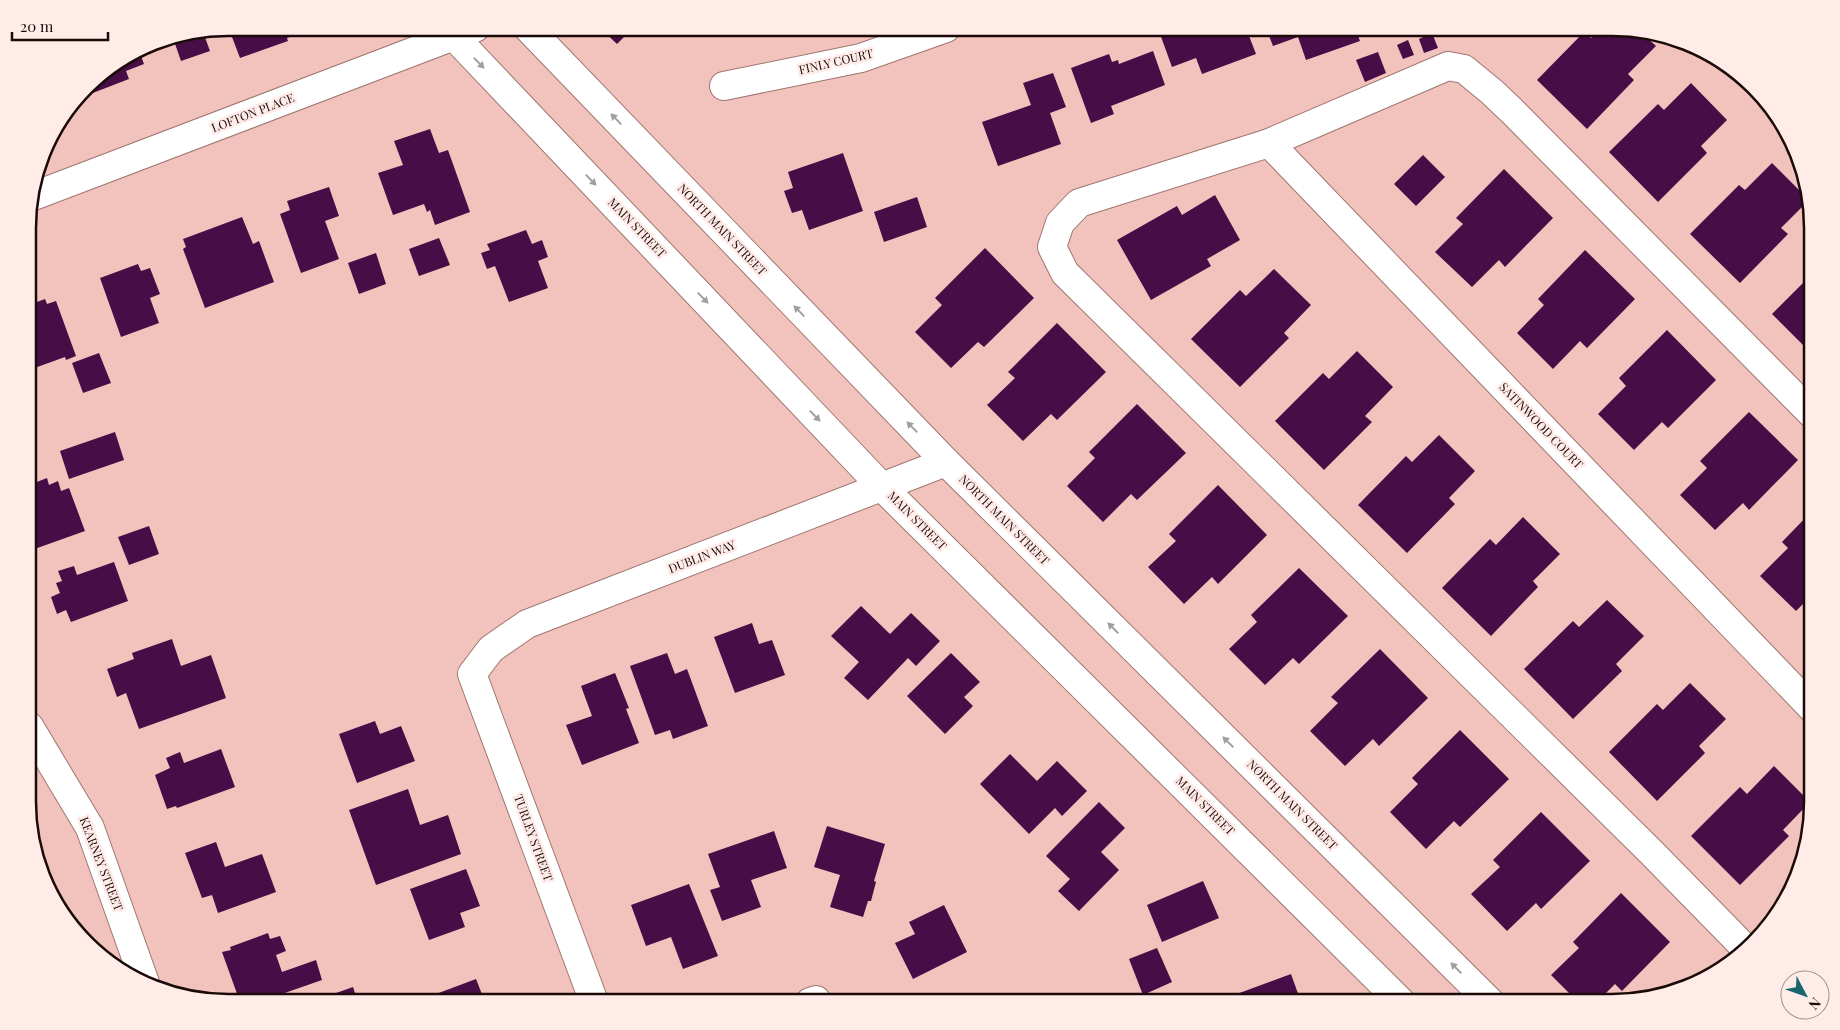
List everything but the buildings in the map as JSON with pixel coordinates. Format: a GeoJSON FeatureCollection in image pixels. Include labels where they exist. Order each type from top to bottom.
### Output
{"type":"FeatureCollection","features":[{"type":"Feature","properties":{"kind":"main road","name":"LOFTON PLACE"},"geometry":{"type":"LineString","coordinates":[[39,194],[443,36]]}},
{"type":"Feature","properties":{"kind":"main road","name":"MAIN STREET"},"geometry":{"type":"LineString","coordinates":[[464,36],[882,487],[1393,994]]}},
{"type":"Feature","properties":{"kind":"main road","name":"NORTH MAIN STREET"},"geometry":{"type":"LineString","coordinates":[[536,36],[946,462],[1482,994]]}},
{"type":"Feature","properties":{"kind":"main road","name":"FINLY COURT"},"geometry":{"type":"LineString","coordinates":[[724,86],[861,58],[923,36]]}},
{"type":"Feature","properties":{"kind":"main road"},"geometry":{"type":"LineString","coordinates":[[1741,944],[1652,853],[1065,273],[1052,247],[1060,223],[1078,204],[1269,143],[1448,66],[1464,69],[1511,110],[1804,406]]}},
{"type":"Feature","properties":{"kind":"main road","name":"SATINWOOD COURT"},"geometry":{"type":"LineString","coordinates":[[1269,143],[1804,700]]}},
{"type":"Feature","properties":{"kind":"main road","name":"DUBLIN WAY"},"geometry":{"type":"LineString","coordinates":[[472,674],[491,649],[527,624],[946,462]]}},
{"type":"Feature","properties":{"kind":"main road","name":"TURLEY STREET"},"geometry":{"type":"LineString","coordinates":[[472,674],[591,994]]}},
{"type":"Feature","properties":{"kind":"main road","name":"KEARNEY STREET"},"geometry":{"type":"LineString","coordinates":[[36,738],[90,828],[142,973]]}}]}
